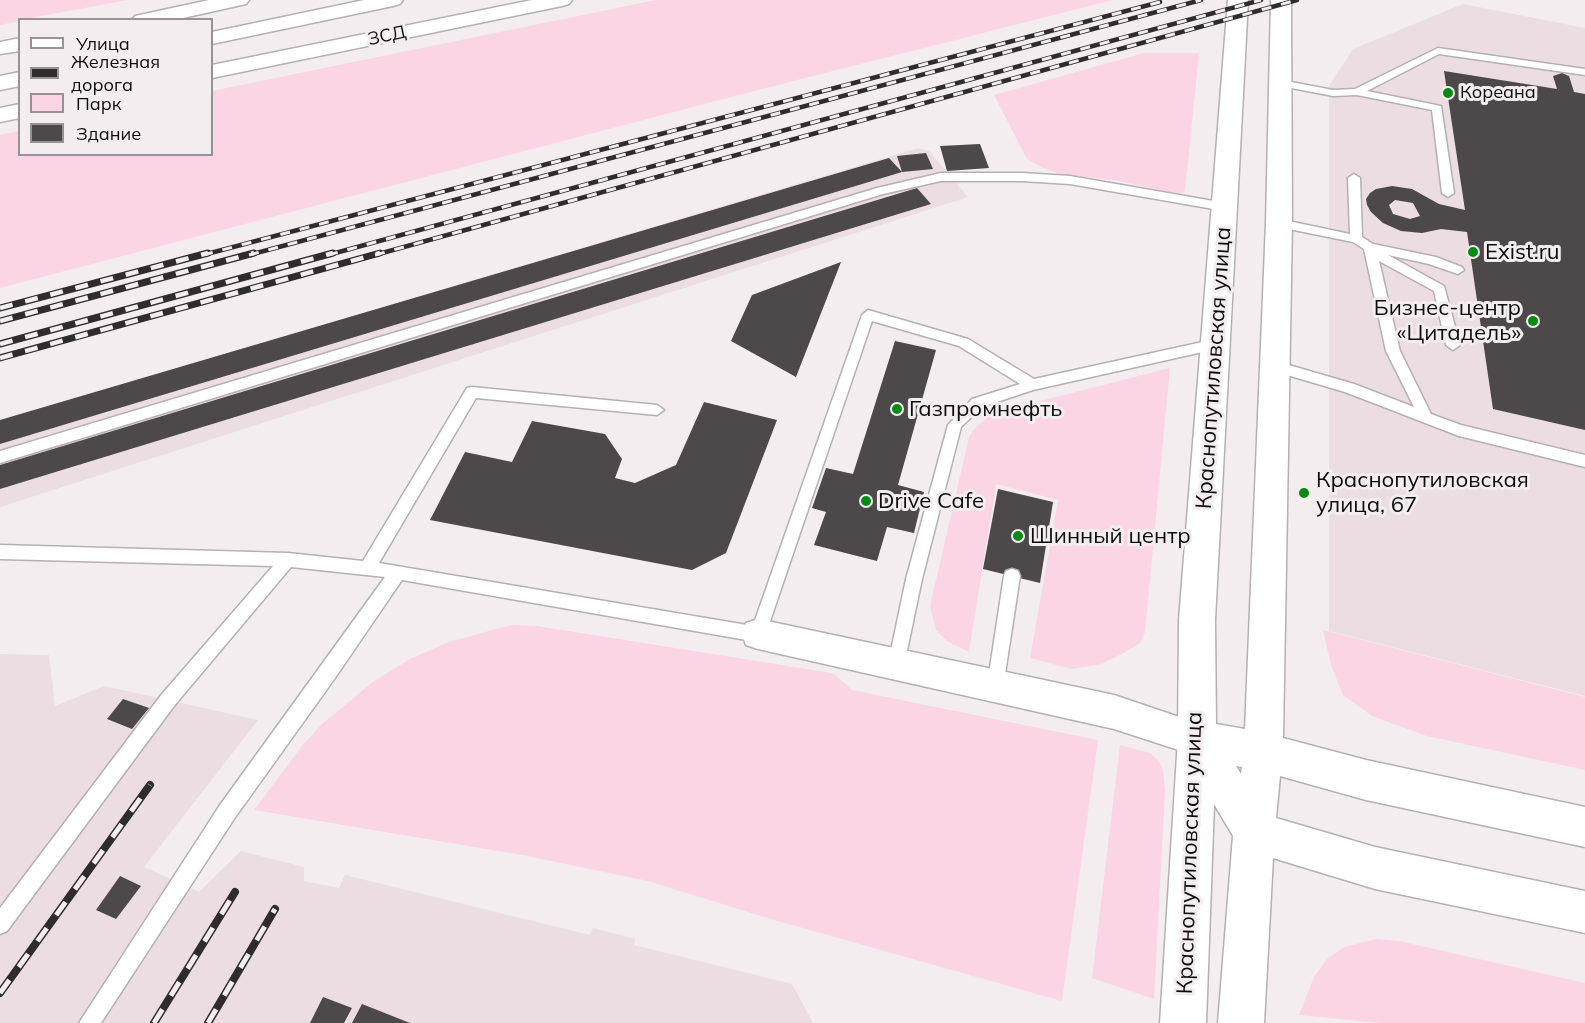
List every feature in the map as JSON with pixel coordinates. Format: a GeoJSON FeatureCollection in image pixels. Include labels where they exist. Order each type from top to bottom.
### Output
{"type":"FeatureCollection","features":[{"type":"Feature","properties":{"kind":"main road"},"geometry":{"type":"LineString","coordinates":[[152,18],[239,0]]}},
{"type":"Feature","properties":{"kind":"main road"},"geometry":{"type":"LineString","coordinates":[[213,38],[393,0]]}},
{"type":"Feature","properties":{"kind":"main road","name":"ЗСД"},"geometry":{"type":"LineString","coordinates":[[213,72],[561,0]]}},
{"type":"Feature","properties":{"kind":"main road","name":"Краснопутиловская улица"},"geometry":{"type":"LineString","coordinates":[[1183,1023],[1197,739],[1197,620],[1238,0]]}},
{"type":"Feature","properties":{"kind":"main road"},"geometry":{"type":"LineString","coordinates":[[1241,1023],[1254,832],[1263,752],[1279,223],[1281,0]]}},
{"type":"Feature","properties":{"kind":"main road"},"geometry":{"type":"LineString","coordinates":[[0,48],[18,44]]}},
{"type":"Feature","properties":{"kind":"main road"},"geometry":{"type":"LineString","coordinates":[[0,83],[18,79]]}},
{"type":"Feature","properties":{"kind":"main road"},"geometry":{"type":"LineString","coordinates":[[0,115],[18,111]]}},
{"type":"Feature","properties":{"kind":"main road"},"geometry":{"type":"LineString","coordinates":[[1197,739],[1263,752],[1365,780],[1585,827]]}},
{"type":"Feature","properties":{"kind":"main road"},"geometry":{"type":"LineString","coordinates":[[1197,739],[1254,832],[1375,868],[1585,912]]}},
{"type":"Feature","properties":{"kind":"street"},"geometry":{"type":"LineString","coordinates":[[758,634],[1114,712],[1197,739]]}},
{"type":"Feature","properties":{"kind":"lane"},"geometry":{"type":"LineString","coordinates":[[1358,92],[1438,51],[1585,72]]}},
{"type":"Feature","properties":{"kind":"lane"},"geometry":{"type":"LineString","coordinates":[[1281,83],[1333,93],[1358,92],[1437,108],[1448,193]]}},
{"type":"Feature","properties":{"kind":"lane"},"geometry":{"type":"LineString","coordinates":[[0,457],[881,191],[941,177],[1022,177],[1070,180],[1226,207]]}},
{"type":"Feature","properties":{"kind":"lane"},"geometry":{"type":"LineString","coordinates":[[1354,178],[1356,238]]}},
{"type":"Feature","properties":{"kind":"lane"},"geometry":{"type":"LineString","coordinates":[[1279,223],[1356,238],[1391,263],[1440,289],[1453,345]]}},
{"type":"Feature","properties":{"kind":"lane"},"geometry":{"type":"LineString","coordinates":[[1370,247],[1432,260],[1458,270]]}},
{"type":"Feature","properties":{"kind":"lane"},"geometry":{"type":"LineString","coordinates":[[1370,247],[1393,351],[1426,417]]}},
{"type":"Feature","properties":{"kind":"lane"},"geometry":{"type":"LineString","coordinates":[[0,552],[288,560],[398,572],[758,634],[868,315],[963,342],[1032,385]]}},
{"type":"Feature","properties":{"kind":"lane"},"geometry":{"type":"LineString","coordinates":[[896,665],[914,579],[955,425],[977,403],[1032,385],[1216,344]]}},
{"type":"Feature","properties":{"kind":"lane"},"geometry":{"type":"LineString","coordinates":[[1275,366],[1349,388],[1459,430],[1585,461]]}},
{"type":"Feature","properties":{"kind":"lane"},"geometry":{"type":"LineString","coordinates":[[367,569],[472,392],[657,410]]}},
{"type":"Feature","properties":{"kind":"lane"},"geometry":{"type":"LineString","coordinates":[[0,924],[168,700],[288,560]]}},
{"type":"Feature","properties":{"kind":"lane"},"geometry":{"type":"LineString","coordinates":[[89,1023],[227,812],[329,672],[398,572]]}},
{"type":"Feature","properties":{"kind":"lane"},"geometry":{"type":"LineString","coordinates":[[995,687],[1012,576]]}},
{"type":"Feature","properties":{"kind":"shaded area"},"geometry":{"type":"Polygon","coordinates":[[[1463,4],[1585,28],[1585,696],[1329,631],[1329,86],[1353,49],[1463,4]]]}},
{"type":"Feature","properties":{"kind":"shaded area"},"geometry":{"type":"Polygon","coordinates":[[[918,148],[929,151],[968,197],[0,507],[0,421],[918,148]]]}},
{"type":"Feature","properties":{"kind":"shaded area"},"geometry":{"type":"Polygon","coordinates":[[[0,654],[49,655],[55,706],[104,686],[258,720],[144,867],[199,892],[241,851],[304,867],[304,881],[339,888],[345,875],[590,935],[593,928],[635,939],[634,945],[792,984],[813,1023],[0,1023],[0,654]]]}},
{"type":"Feature","properties":{"kind":"green space"},"geometry":{"type":"Polygon","coordinates":[[[0,0],[128,0],[31,18],[18,18],[18,21],[0,25],[0,0]]]}},
{"type":"Feature","properties":{"kind":"green space"},"geometry":{"type":"Polygon","coordinates":[[[656,0],[1113,0],[0,288],[0,135],[18,131],[18,156],[213,156],[213,91],[656,0]]]}},
{"type":"Feature","properties":{"kind":"green space"},"geometry":{"type":"Polygon","coordinates":[[[1144,53],[1199,53],[1185,191],[1180,194],[1113,180],[1061,174],[1027,159],[994,95],[1144,53]]]}},
{"type":"Feature","properties":{"kind":"green space"},"geometry":{"type":"Polygon","coordinates":[[[1170,368],[1145,632],[1140,643],[1101,664],[1072,669],[1030,658],[1058,500],[996,484],[969,652],[947,641],[936,630],[930,606],[969,437],[975,428],[988,417],[1005,410],[1170,368]]]}},
{"type":"Feature","properties":{"kind":"green space"},"geometry":{"type":"Polygon","coordinates":[[[511,625],[537,626],[826,672],[834,674],[852,690],[1098,740],[1062,1001],[767,918],[648,881],[522,855],[254,810],[302,746],[322,724],[374,681],[412,658],[449,642],[511,625]]]}},
{"type":"Feature","properties":{"kind":"green space"},"geometry":{"type":"Polygon","coordinates":[[[1323,630],[1585,697],[1585,770],[1427,736],[1372,716],[1343,695],[1331,665],[1323,630]]]}},
{"type":"Feature","properties":{"kind":"green space"},"geometry":{"type":"Polygon","coordinates":[[[1120,745],[1150,753],[1159,761],[1163,771],[1165,790],[1154,999],[1092,978],[1120,745]]]}},
{"type":"Feature","properties":{"kind":"green space"},"geometry":{"type":"Polygon","coordinates":[[[1377,939],[1399,941],[1585,983],[1585,1023],[1379,1023],[1299,1015],[1314,977],[1328,958],[1344,947],[1377,939]]]}},
{"type":"Feature","properties":{"kind":"building","name":"Бизнес-центр «Цитадель»"},"geometry":{"type":"Polygon","coordinates":[[[1444,71],[1557,89],[1553,76],[1562,73],[1569,76],[1574,92],[1585,94],[1585,430],[1493,409],[1467,232],[1441,229],[1422,233],[1401,231],[1383,223],[1371,212],[1366,199],[1376,189],[1392,186],[1412,189],[1439,204],[1465,210],[1444,71]],[[1395,200],[1389,205],[1393,214],[1410,219],[1420,216],[1413,203],[1395,200]]]}},
{"type":"Feature","properties":{"kind":"building"},"geometry":{"type":"Polygon","coordinates":[[[980,144],[989,168],[947,171],[940,146],[980,144]]]}},
{"type":"Feature","properties":{"kind":"building"},"geometry":{"type":"Polygon","coordinates":[[[926,153],[933,169],[902,172],[897,156],[926,153]]]}},
{"type":"Feature","properties":{"kind":"building"},"geometry":{"type":"Polygon","coordinates":[[[889,158],[902,172],[0,444],[0,420],[889,158]]]}},
{"type":"Feature","properties":{"kind":"building"},"geometry":{"type":"Polygon","coordinates":[[[917,188],[931,204],[0,489],[0,465],[917,188]]]}},
{"type":"Feature","properties":{"kind":"building"},"geometry":{"type":"Polygon","coordinates":[[[841,262],[796,377],[731,341],[752,295],[841,262]]]}},
{"type":"Feature","properties":{"kind":"building","name":"Газпромнефть"},"geometry":{"type":"Polygon","coordinates":[[[895,341],[936,350],[898,485],[924,492],[914,533],[887,527],[877,561],[814,545],[826,512],[812,508],[826,468],[853,474],[895,341]]]}},
{"type":"Feature","properties":{"kind":"building"},"geometry":{"type":"Polygon","coordinates":[[[704,402],[777,420],[726,553],[692,570],[430,520],[465,452],[512,462],[532,421],[605,434],[622,459],[615,478],[635,483],[676,465],[704,402]]]}},
{"type":"Feature","properties":{"kind":"building","name":"Шинный центр"},"geometry":{"type":"Polygon","coordinates":[[[998,489],[1053,502],[1040,583],[983,569],[998,489]]]}},
{"type":"Feature","properties":{"kind":"building"},"geometry":{"type":"Polygon","coordinates":[[[123,699],[149,708],[132,729],[107,719],[123,699]]]}},
{"type":"Feature","properties":{"kind":"building"},"geometry":{"type":"Polygon","coordinates":[[[120,876],[141,886],[116,919],[96,910],[120,876]]]}},
{"type":"Feature","properties":{"kind":"building"},"geometry":{"type":"Polygon","coordinates":[[[323,997],[352,1008],[344,1023],[310,1023],[323,997]]]}},
{"type":"Feature","properties":{"kind":"building"},"geometry":{"type":"Polygon","coordinates":[[[362,1004],[410,1023],[352,1023],[362,1004]]]}},
{"type":"Feature","properties":{"kind":"railway"},"geometry":{"type":"LineString","coordinates":[[249,255],[1201,0]]}},
{"type":"Feature","properties":{"kind":"railway"},"geometry":{"type":"LineString","coordinates":[[328,255],[1261,0]]}},
{"type":"Feature","properties":{"kind":"railway"},"geometry":{"type":"LineString","coordinates":[[375,255],[1297,0]]}},
{"type":"Feature","properties":{"kind":"railway"},"geometry":{"type":"LineString","coordinates":[[203,255],[1160,2]]}},
{"type":"Feature","properties":{"kind":"railway"},"geometry":{"type":"LineString","coordinates":[[0,308],[208,253]]}},
{"type":"Feature","properties":{"kind":"railway"},"geometry":{"type":"LineString","coordinates":[[0,321],[254,253]]}},
{"type":"Feature","properties":{"kind":"railway"},"geometry":{"type":"LineString","coordinates":[[0,344],[333,253]]}},
{"type":"Feature","properties":{"kind":"railway"},"geometry":{"type":"LineString","coordinates":[[0,358],[380,253]]}},
{"type":"Feature","properties":{"kind":"railway"},"geometry":{"type":"LineString","coordinates":[[0,993],[150,785]]}},
{"type":"Feature","properties":{"kind":"railway"},"geometry":{"type":"LineString","coordinates":[[154,1023],[235,892]]}},
{"type":"Feature","properties":{"kind":"railway"},"geometry":{"type":"LineString","coordinates":[[208,1023],[275,909]]}},
{"type":"Feature","properties":{"kind":"place","name":"Кореана"},"geometry":{"type":"Point","coordinates":[1448,93]}},
{"type":"Feature","properties":{"kind":"place","name":"Exist.ru"},"geometry":{"type":"Point","coordinates":[1473,252]}},
{"type":"Feature","properties":{"kind":"place","name":"Бизнес-центр «Цитадель»"},"geometry":{"type":"Point","coordinates":[1533,321]}},
{"type":"Feature","properties":{"kind":"place","name":"Газпромнефть"},"geometry":{"type":"Point","coordinates":[897,409]}},
{"type":"Feature","properties":{"kind":"place","name":"Краснопутиловская улица, 67"},"geometry":{"type":"Point","coordinates":[1304,493]}},
{"type":"Feature","properties":{"kind":"place","name":"Drive Cafe"},"geometry":{"type":"Point","coordinates":[866,501]}},
{"type":"Feature","properties":{"kind":"place","name":"Шинный центр"},"geometry":{"type":"Point","coordinates":[1018,536]}}]}
